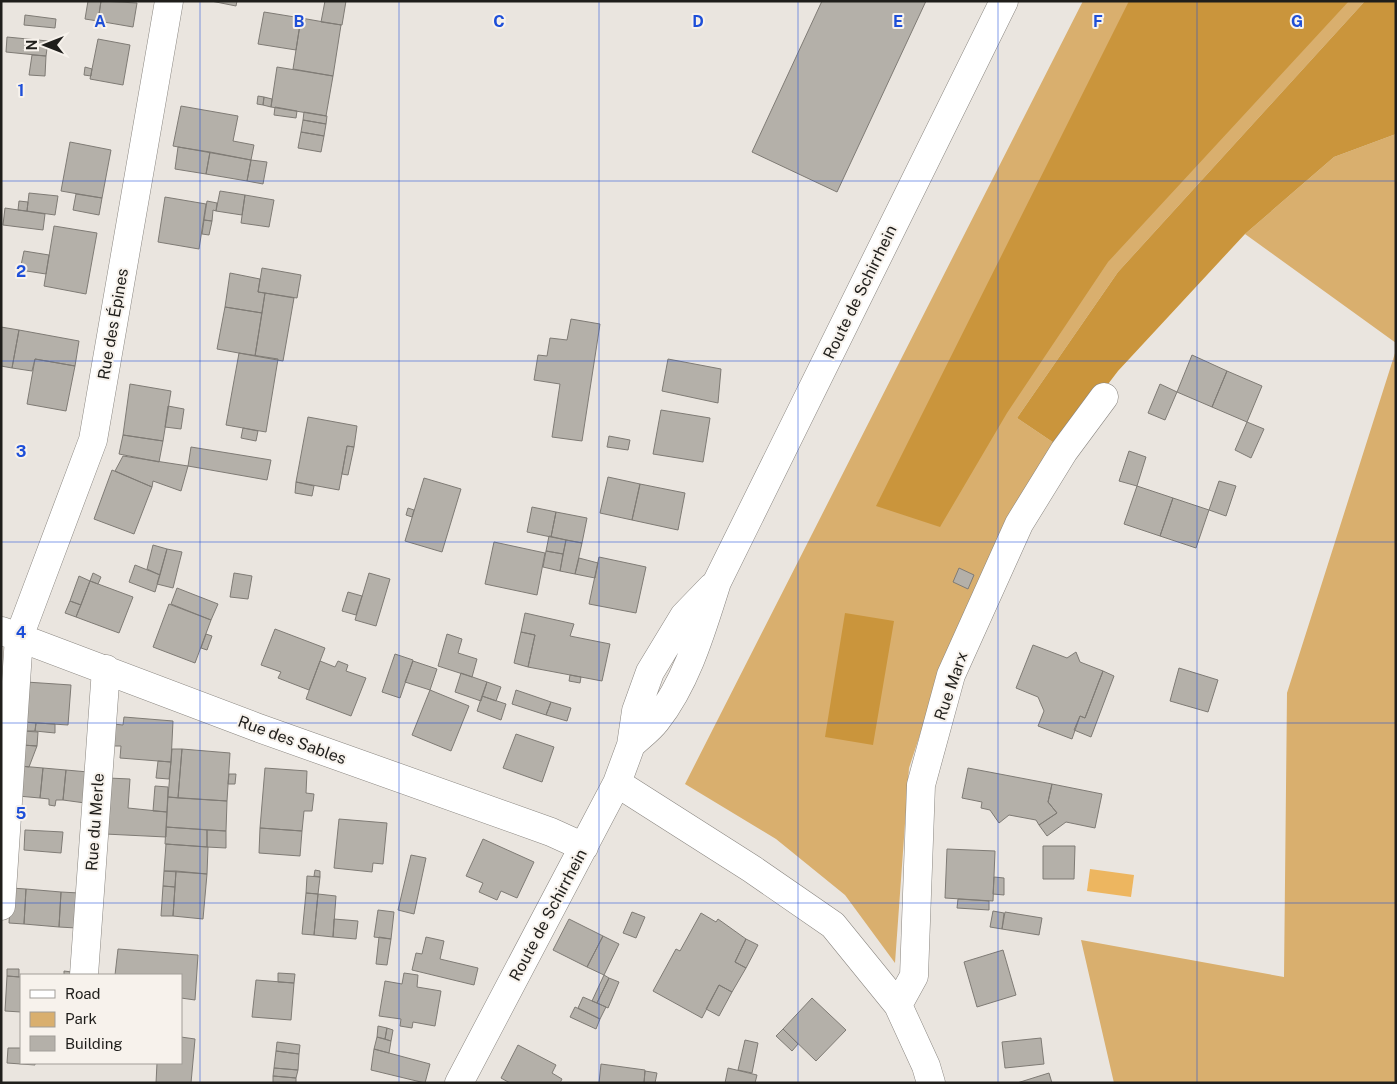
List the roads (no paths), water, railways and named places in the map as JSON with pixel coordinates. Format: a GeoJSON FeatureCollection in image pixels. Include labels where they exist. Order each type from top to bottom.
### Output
{"type":"FeatureCollection","features":[{"type":"Feature","properties":{"kind":"street","name":"Rue des Épines"},"geometry":{"type":"LineString","coordinates":[[1,906],[10,634],[93,440],[170,1]]}},
{"type":"Feature","properties":{"kind":"street","name":"Route de Schirrhein"},"geometry":{"type":"LineString","coordinates":[[459,1083],[584,847],[617,782],[631,745],[656,721],[679,683],[702,628],[716,582],[1004,1]]}},
{"type":"Feature","properties":{"kind":"street","name":"Rue Marx"},"geometry":{"type":"LineString","coordinates":[[898,1006],[914,976],[921,785],[951,675],[1019,524],[1064,451],[1104,397]]}},
{"type":"Feature","properties":{"kind":"street","name":"Rue des Sables"},"geometry":{"type":"LineString","coordinates":[[10,634],[256,727],[551,832],[584,847]]}},
{"type":"Feature","properties":{"kind":"street","name":"Rue du Merle"},"geometry":{"type":"LineString","coordinates":[[84,974],[106,669]]}},
{"type":"Feature","properties":{"kind":"street"},"geometry":{"type":"LineString","coordinates":[[617,782],[649,801],[833,925],[898,1006],[926,1066],[931,1083]]}}]}
